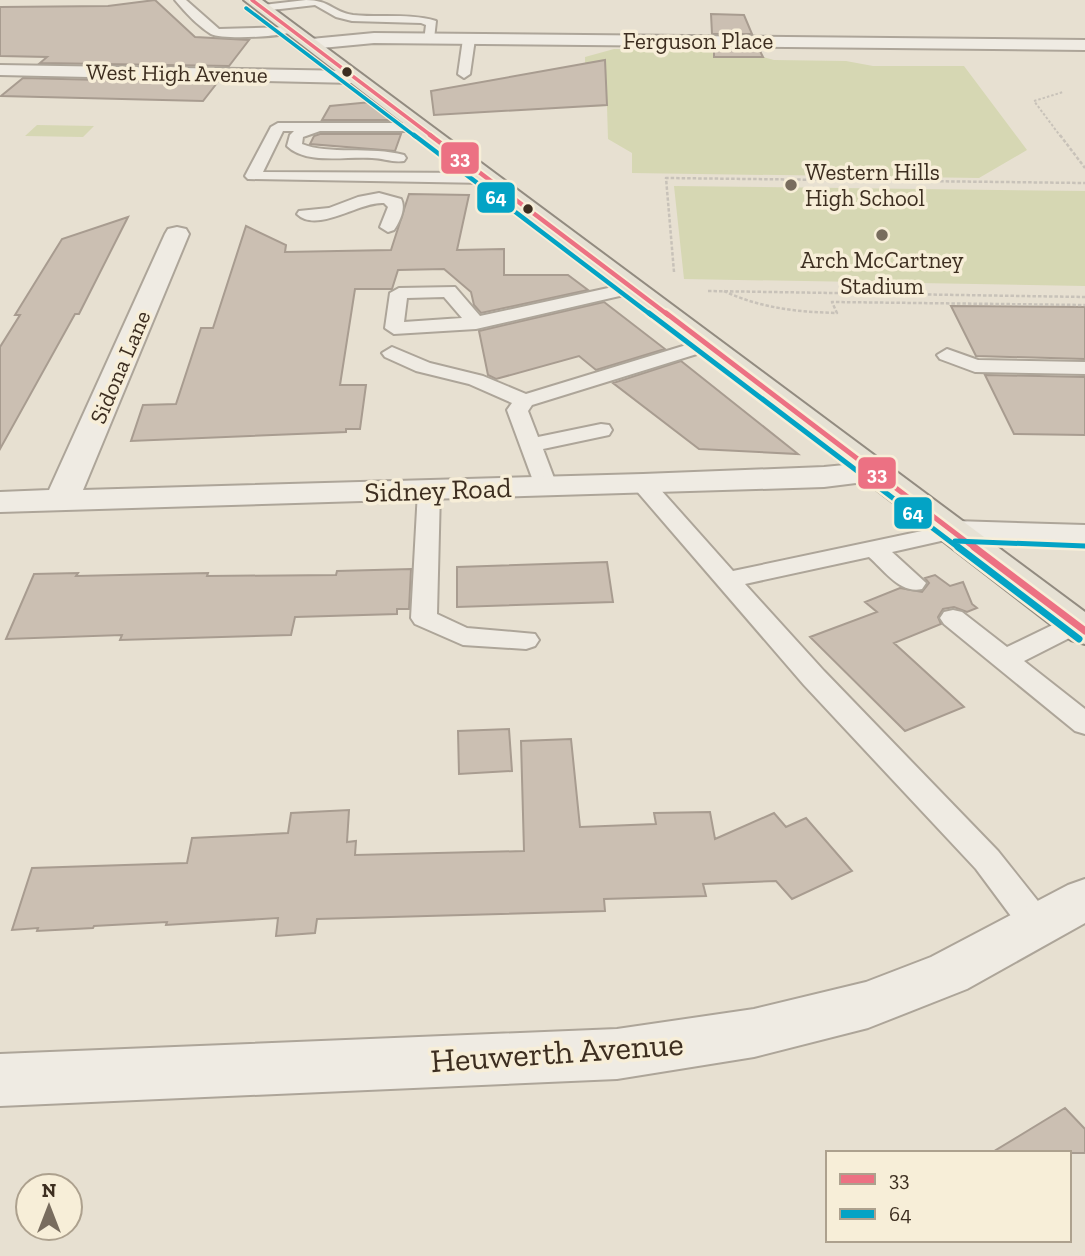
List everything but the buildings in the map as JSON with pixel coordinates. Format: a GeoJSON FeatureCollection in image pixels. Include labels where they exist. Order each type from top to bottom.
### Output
{"type":"FeatureCollection","features":[{"type":"Feature","properties":{"kind":"main road"},"geometry":{"type":"LineString","coordinates":[[258,4],[1081,628]]}},
{"type":"Feature","properties":{"kind":"street","name":"Ferguson Place"},"geometry":{"type":"LineString","coordinates":[[311,44],[374,38],[1085,45]]}},
{"type":"Feature","properties":{"kind":"street","name":"West High Avenue"},"geometry":{"type":"LineString","coordinates":[[0,70],[354,77]]}},
{"type":"Feature","properties":{"kind":"street","name":"Sidona Lane"},"geometry":{"type":"LineString","coordinates":[[62,500],[177,234]]}},
{"type":"Feature","properties":{"kind":"street","name":"Sidney Road"},"geometry":{"type":"LineString","coordinates":[[0,502],[643,484],[824,477],[876,472]]}},
{"type":"Feature","properties":{"kind":"street"},"geometry":{"type":"LineString","coordinates":[[955,531],[1085,536]]}},
{"type":"Feature","properties":{"kind":"street","name":"Heuwerth Avenue"},"geometry":{"type":"LineString","coordinates":[[0,1080],[631,1052],[754,1033],[868,1005],[948,973],[1085,899]]}},
{"type":"Feature","properties":{"kind":"lane"},"geometry":{"type":"LineString","coordinates":[[180,0],[216,32],[292,30]]}},
{"type":"Feature","properties":{"kind":"lane"},"geometry":{"type":"LineString","coordinates":[[258,4],[317,2],[340,15],[352,18],[421,20],[432,23],[428,39]]}},
{"type":"Feature","properties":{"kind":"lane"},"geometry":{"type":"LineString","coordinates":[[464,75],[469,39]]}},
{"type":"Feature","properties":{"kind":"lane"},"geometry":{"type":"LineString","coordinates":[[420,127],[278,127],[253,176],[487,178]]}},
{"type":"Feature","properties":{"kind":"lane"},"geometry":{"type":"LineString","coordinates":[[318,127],[297,135],[294,146],[308,151],[385,153],[399,158]]}},
{"type":"Feature","properties":{"kind":"lane"},"geometry":{"type":"LineString","coordinates":[[305,214],[333,213],[360,201],[387,199],[395,202],[396,207],[388,227]]}},
{"type":"Feature","properties":{"kind":"lane"},"geometry":{"type":"LineString","coordinates":[[476,323],[631,288]]}},
{"type":"Feature","properties":{"kind":"lane"},"geometry":{"type":"LineString","coordinates":[[546,486],[517,410],[525,401],[706,345]]}},
{"type":"Feature","properties":{"kind":"lane"},"geometry":{"type":"LineString","coordinates":[[392,353],[423,367],[476,380],[525,401]]}},
{"type":"Feature","properties":{"kind":"lane"},"geometry":{"type":"LineString","coordinates":[[947,355],[975,366],[1085,368]]}},
{"type":"Feature","properties":{"kind":"lane"},"geometry":{"type":"LineString","coordinates":[[530,445],[601,430]]}},
{"type":"Feature","properties":{"kind":"lane"},"geometry":{"type":"LineString","coordinates":[[643,484],[814,678],[986,860],[1037,925]]}},
{"type":"Feature","properties":{"kind":"lane"},"geometry":{"type":"LineString","coordinates":[[429,491],[424,618],[463,636],[526,639]]}},
{"type":"Feature","properties":{"kind":"lane"},"geometry":{"type":"LineString","coordinates":[[727,580],[955,531]]}},
{"type":"Feature","properties":{"kind":"lane"},"geometry":{"type":"LineString","coordinates":[[874,549],[913,583]]}},
{"type":"Feature","properties":{"kind":"lane"},"geometry":{"type":"LineString","coordinates":[[953,618],[1085,724]]}},
{"type":"Feature","properties":{"kind":"lane"},"geometry":{"type":"LineString","coordinates":[[1005,659],[1081,628]]}},
{"type":"Feature","properties":{"kind":"path"},"geometry":{"type":"LineString","coordinates":[[1063,92],[1034,101],[1085,168]]}},
{"type":"Feature","properties":{"kind":"path"},"geometry":{"type":"LineString","coordinates":[[674,272],[666,178],[1085,183]]}},
{"type":"Feature","properties":{"kind":"path"},"geometry":{"type":"LineString","coordinates":[[708,291],[1085,297]]}},
{"type":"Feature","properties":{"kind":"path"},"geometry":{"type":"LineString","coordinates":[[724,292],[741,300],[785,310],[822,313],[837,313],[832,302],[1085,305]]}},
{"type":"Feature","properties":{"kind":"green space"},"geometry":{"type":"Polygon","coordinates":[[[614,49],[760,52],[763,57],[774,60],[846,61],[873,66],[964,66],[1027,150],[979,178],[632,173],[632,153],[608,139],[607,106],[586,107],[585,57],[614,49]]]}},
{"type":"Feature","properties":{"kind":"green space"},"geometry":{"type":"Polygon","coordinates":[[[37,125],[94,126],[83,137],[25,136],[37,125]]]}},
{"type":"Feature","properties":{"kind":"green space","name":"Arch McCartney Stadium"},"geometry":{"type":"Polygon","coordinates":[[[674,186],[1085,191],[1085,286],[684,279],[674,186]]]}},
{"type":"Feature","properties":{"kind":"transit line","name":"33"},"geometry":{"type":"LineString","coordinates":[[252,0],[1085,631]]}},
{"type":"Feature","properties":{"kind":"transit line","name":"64"},"geometry":{"type":"LineString","coordinates":[[246,8],[1079,639]]}},
{"type":"Feature","properties":{"kind":"transit line","name":"64"},"geometry":{"type":"LineString","coordinates":[[955,541],[1085,546]]}},
{"type":"Feature","properties":{"kind":"place","name":"Western Hills High School"},"geometry":{"type":"Point","coordinates":[791,185]}},
{"type":"Feature","properties":{"kind":"place","name":"Arch McCartney Stadium"},"geometry":{"type":"Point","coordinates":[882,235]}}]}
